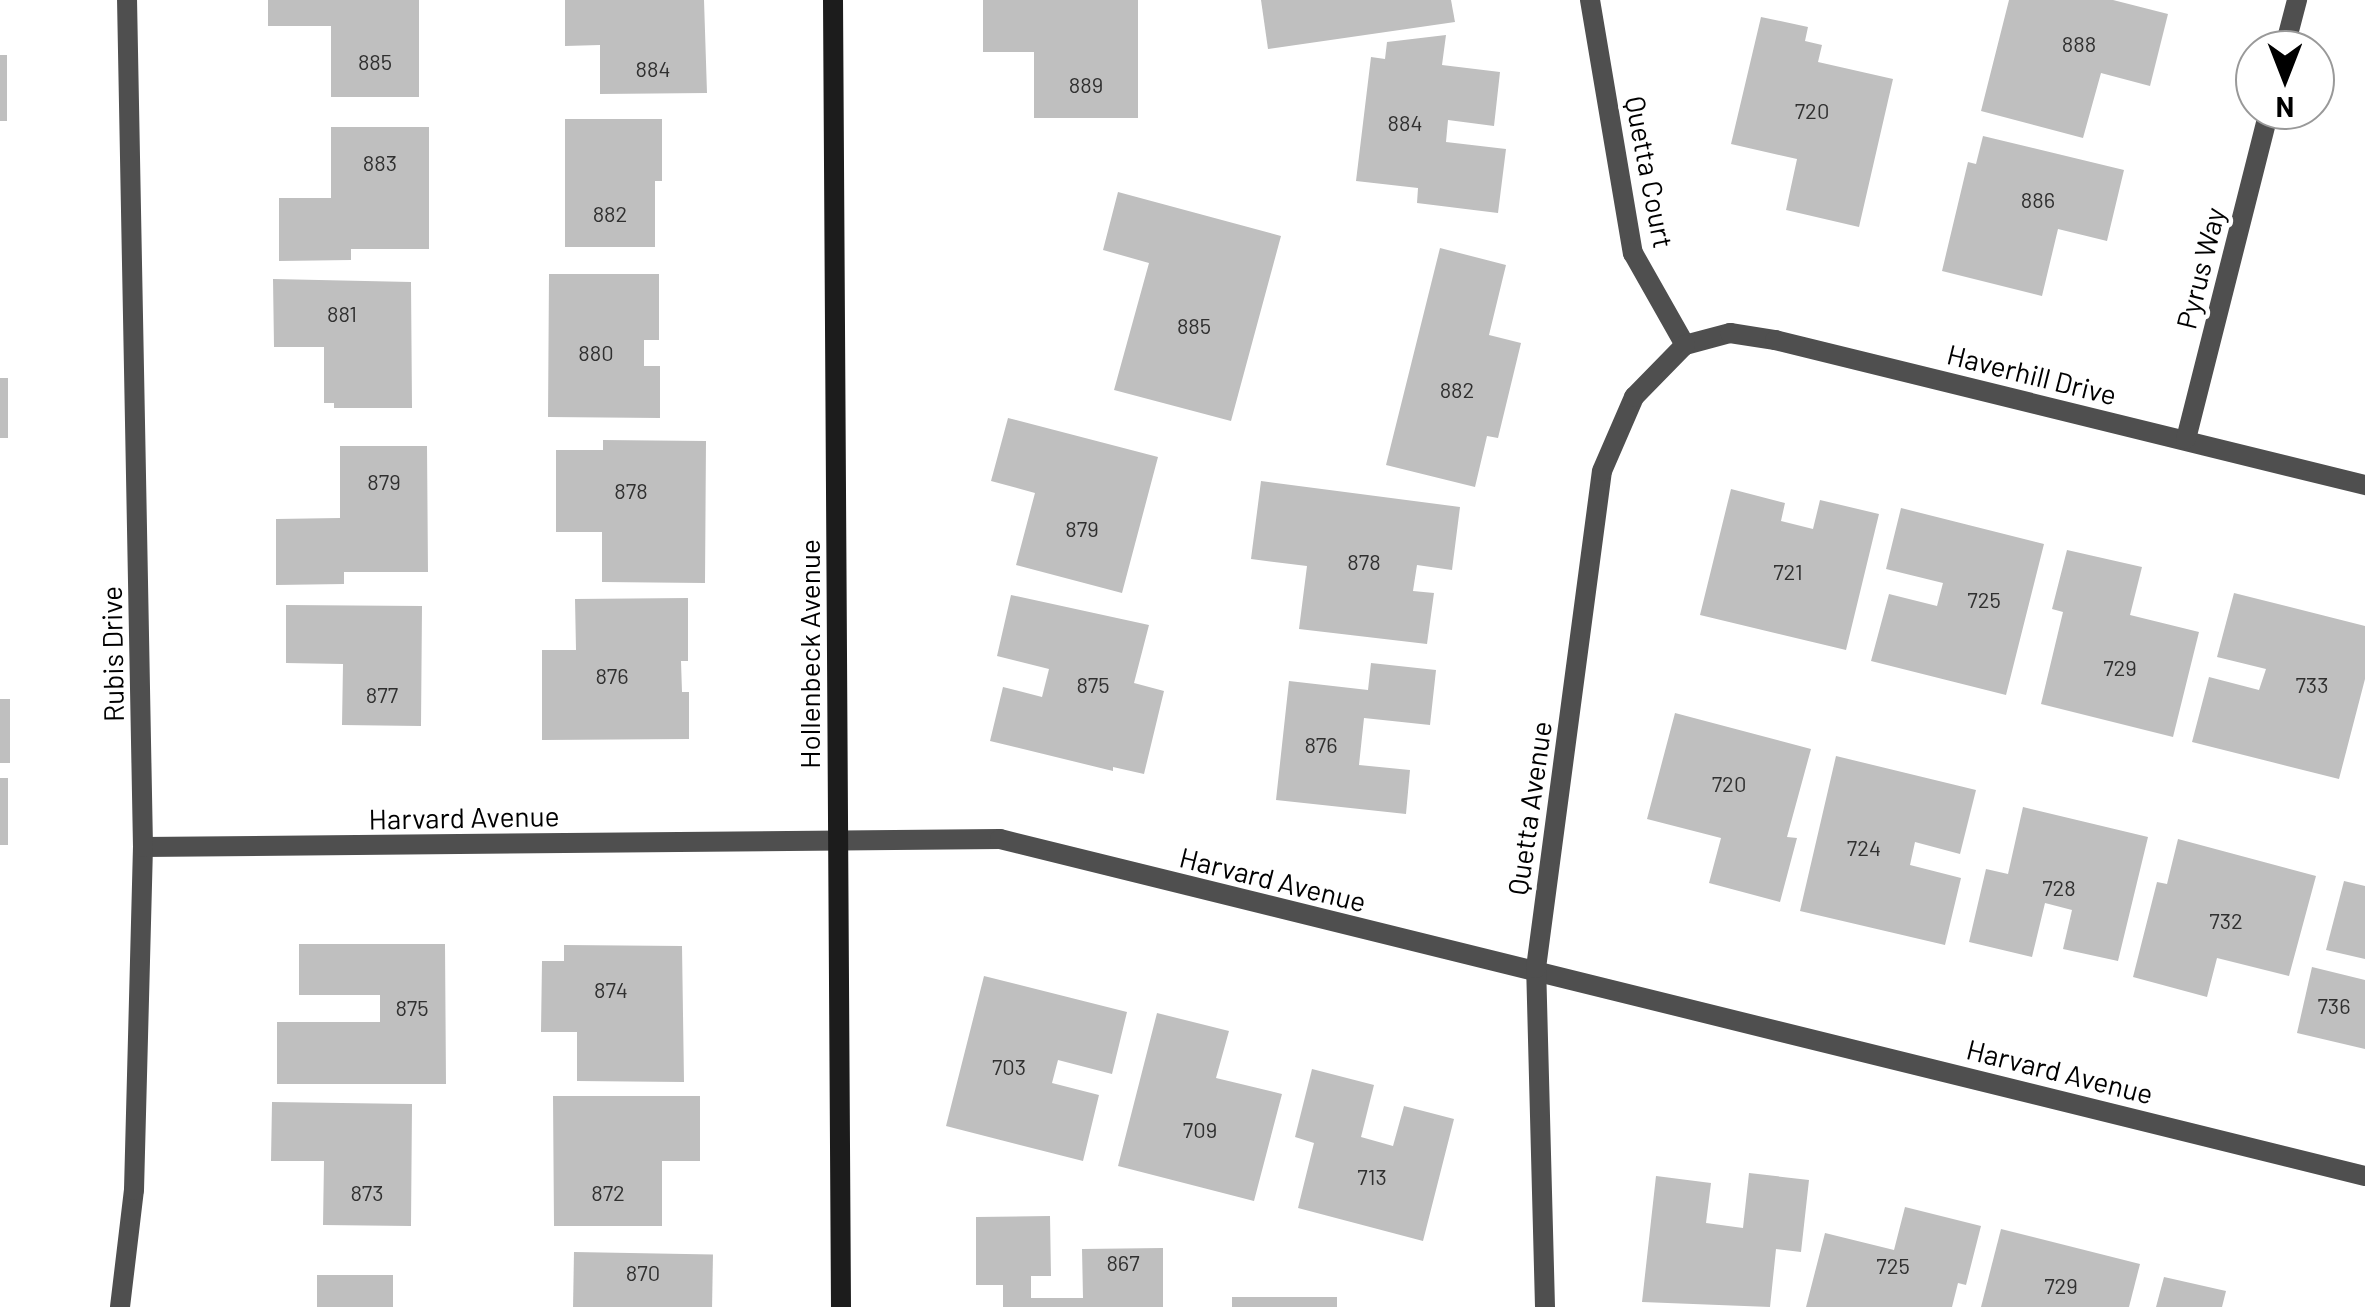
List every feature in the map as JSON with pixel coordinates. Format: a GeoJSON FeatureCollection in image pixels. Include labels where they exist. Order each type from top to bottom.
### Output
{"type":"FeatureCollection","features":[{"type":"Feature","properties":{"kind":"street","name":"Rubis Drive"},"geometry":{"type":"LineString","coordinates":[[120,1307],[134,1190],[143,847],[127,0]]}},
{"type":"Feature","properties":{"kind":"street","name":"Hollenbeck Avenue"},"geometry":{"type":"LineString","coordinates":[[833,0],[842,1307]]}},
{"type":"Feature","properties":{"kind":"street","name":"Quetta Court"},"geometry":{"type":"LineString","coordinates":[[1590,0],[1633,253],[1685,344]]}},
{"type":"Feature","properties":{"kind":"street"},"geometry":{"type":"LineString","coordinates":[[2289,30],[2297,0]]}},
{"type":"Feature","properties":{"kind":"street","name":"Pyrus Way"},"geometry":{"type":"LineString","coordinates":[[2186,439],[2264,130]]}},
{"type":"Feature","properties":{"kind":"street","name":"Haverhill Drive"},"geometry":{"type":"LineString","coordinates":[[1685,344],[1730,333],[1775,340],[2365,485]]}},
{"type":"Feature","properties":{"kind":"street","name":"Quetta Avenue"},"geometry":{"type":"LineString","coordinates":[[1544,1307],[1536,968],[1602,470],[1634,397],[1685,344]]}},
{"type":"Feature","properties":{"kind":"street","name":"Harvard Avenue"},"geometry":{"type":"LineString","coordinates":[[143,847],[1000,840],[1462,954],[1536,968],[2365,1176]]}},
{"type":"Feature","properties":{"kind":"building"},"geometry":{"type":"Polygon","coordinates":[[[268,0],[419,0],[419,97],[331,97],[331,26],[268,26],[268,0]]]}},
{"type":"Feature","properties":{"kind":"building"},"geometry":{"type":"Polygon","coordinates":[[[565,0],[704,0],[707,93],[600,94],[600,45],[565,46],[565,0]]]}},
{"type":"Feature","properties":{"kind":"building"},"geometry":{"type":"Polygon","coordinates":[[[983,0],[1138,0],[1138,118],[1034,118],[1034,52],[983,52],[983,0]]]}},
{"type":"Feature","properties":{"kind":"building"},"geometry":{"type":"Polygon","coordinates":[[[1261,0],[1451,0],[1455,22],[1268,49],[1261,0]]]}},
{"type":"Feature","properties":{"kind":"building"},"geometry":{"type":"Polygon","coordinates":[[[2009,0],[2113,0],[2168,14],[2150,86],[2101,73],[2083,138],[1981,111],[2009,0]]]}},
{"type":"Feature","properties":{"kind":"building"},"geometry":{"type":"Polygon","coordinates":[[[1761,17],[1808,27],[1805,41],[1822,45],[1818,62],[1893,79],[1859,227],[1786,210],[1797,159],[1731,144],[1761,17]]]}},
{"type":"Feature","properties":{"kind":"building"},"geometry":{"type":"Polygon","coordinates":[[[1446,35],[1442,65],[1500,72],[1494,126],[1448,120],[1446,142],[1506,149],[1498,213],[1417,203],[1418,188],[1356,181],[1371,57],[1385,59],[1387,42],[1446,35]]]}},
{"type":"Feature","properties":{"kind":"building"},"geometry":{"type":"Polygon","coordinates":[[[0,55],[7,55],[7,121],[0,121],[0,55]]]}},
{"type":"Feature","properties":{"kind":"building"},"geometry":{"type":"Polygon","coordinates":[[[565,119],[662,119],[662,181],[655,181],[655,247],[565,247],[565,119]]]}},
{"type":"Feature","properties":{"kind":"building"},"geometry":{"type":"Polygon","coordinates":[[[331,127],[429,127],[429,249],[351,249],[351,260],[279,261],[279,198],[331,198],[331,127]]]}},
{"type":"Feature","properties":{"kind":"building"},"geometry":{"type":"Polygon","coordinates":[[[1983,136],[2124,170],[2107,241],[2058,229],[2042,296],[1942,271],[1968,162],[1976,164],[1983,136]]]}},
{"type":"Feature","properties":{"kind":"building"},"geometry":{"type":"Polygon","coordinates":[[[1118,192],[1281,236],[1231,421],[1114,390],[1149,263],[1103,250],[1118,192]]]}},
{"type":"Feature","properties":{"kind":"building"},"geometry":{"type":"Polygon","coordinates":[[[1440,248],[1506,265],[1489,335],[1521,343],[1498,438],[1487,436],[1475,487],[1386,465],[1440,248]]]}},
{"type":"Feature","properties":{"kind":"building"},"geometry":{"type":"Polygon","coordinates":[[[549,274],[659,274],[659,340],[644,340],[644,366],[660,366],[660,418],[548,417],[549,274]]]}},
{"type":"Feature","properties":{"kind":"building"},"geometry":{"type":"Polygon","coordinates":[[[273,279],[411,282],[412,408],[334,408],[334,403],[324,403],[324,347],[274,347],[273,279]]]}},
{"type":"Feature","properties":{"kind":"building"},"geometry":{"type":"Polygon","coordinates":[[[0,378],[8,378],[8,438],[0,438],[0,378]]]}},
{"type":"Feature","properties":{"kind":"building"},"geometry":{"type":"Polygon","coordinates":[[[1008,418],[1158,457],[1122,593],[1016,565],[1035,493],[991,481],[1008,418]]]}},
{"type":"Feature","properties":{"kind":"building"},"geometry":{"type":"Polygon","coordinates":[[[603,440],[706,441],[705,583],[602,582],[602,532],[556,532],[556,450],[603,450],[603,440]]]}},
{"type":"Feature","properties":{"kind":"building"},"geometry":{"type":"Polygon","coordinates":[[[340,446],[427,446],[428,572],[344,572],[344,584],[276,585],[276,519],[340,518],[340,446]]]}},
{"type":"Feature","properties":{"kind":"building"},"geometry":{"type":"Polygon","coordinates":[[[1261,481],[1460,507],[1452,570],[1417,565],[1413,591],[1434,593],[1427,644],[1299,629],[1307,566],[1251,559],[1261,481]]]}},
{"type":"Feature","properties":{"kind":"building"},"geometry":{"type":"Polygon","coordinates":[[[1731,489],[1785,503],[1781,521],[1813,529],[1820,500],[1879,514],[1846,650],[1700,615],[1731,489]]]}},
{"type":"Feature","properties":{"kind":"building"},"geometry":{"type":"Polygon","coordinates":[[[1901,508],[2044,544],[2006,695],[1871,661],[1889,594],[1937,606],[1943,583],[1886,569],[1901,508]]]}},
{"type":"Feature","properties":{"kind":"building"},"geometry":{"type":"Polygon","coordinates":[[[2067,550],[2142,567],[2130,615],[2199,632],[2173,737],[2041,704],[2063,612],[2052,609],[2067,550]]]}},
{"type":"Feature","properties":{"kind":"building"},"geometry":{"type":"Polygon","coordinates":[[[2234,593],[2365,626],[2365,679],[2339,779],[2192,742],[2209,677],[2259,690],[2266,669],[2217,657],[2234,593]]]}},
{"type":"Feature","properties":{"kind":"building"},"geometry":{"type":"Polygon","coordinates":[[[1011,595],[1149,625],[1134,683],[1164,691],[1144,774],[1113,767],[1113,771],[990,741],[1003,687],[1042,697],[1049,669],[997,656],[1011,595]]]}},
{"type":"Feature","properties":{"kind":"building"},"geometry":{"type":"Polygon","coordinates":[[[688,598],[688,661],[681,661],[682,692],[689,692],[689,739],[542,740],[542,650],[576,650],[575,599],[688,598]]]}},
{"type":"Feature","properties":{"kind":"building"},"geometry":{"type":"Polygon","coordinates":[[[286,605],[422,606],[421,726],[342,725],[343,664],[286,663],[286,605]]]}},
{"type":"Feature","properties":{"kind":"building"},"geometry":{"type":"Polygon","coordinates":[[[1371,663],[1436,670],[1430,725],[1364,718],[1359,765],[1410,770],[1406,814],[1276,800],[1289,681],[1368,690],[1371,663]]]}},
{"type":"Feature","properties":{"kind":"building"},"geometry":{"type":"Polygon","coordinates":[[[0,699],[10,699],[10,763],[0,763],[0,699]]]}},
{"type":"Feature","properties":{"kind":"building"},"geometry":{"type":"Polygon","coordinates":[[[1675,713],[1811,749],[1787,837],[1797,838],[1780,902],[1709,883],[1721,838],[1647,819],[1675,713]]]}},
{"type":"Feature","properties":{"kind":"building"},"geometry":{"type":"Polygon","coordinates":[[[1836,756],[1976,790],[1960,854],[1915,842],[1910,865],[1961,878],[1945,945],[1800,911],[1836,756]]]}},
{"type":"Feature","properties":{"kind":"building"},"geometry":{"type":"Polygon","coordinates":[[[0,778],[8,778],[8,845],[0,845],[0,778]]]}},
{"type":"Feature","properties":{"kind":"building"},"geometry":{"type":"Polygon","coordinates":[[[2023,807],[2148,837],[2118,961],[2063,949],[2072,910],[2045,903],[2032,957],[1969,942],[1986,869],[2008,874],[2023,807]]]}},
{"type":"Feature","properties":{"kind":"building"},"geometry":{"type":"Polygon","coordinates":[[[2178,839],[2316,876],[2289,976],[2217,958],[2207,997],[2133,977],[2157,882],[2167,884],[2178,839]]]}},
{"type":"Feature","properties":{"kind":"building"},"geometry":{"type":"Polygon","coordinates":[[[2344,881],[2365,886],[2365,959],[2326,950],[2344,881]]]}},
{"type":"Feature","properties":{"kind":"building"},"geometry":{"type":"Polygon","coordinates":[[[299,944],[445,944],[446,1084],[277,1084],[277,1022],[380,1022],[380,995],[299,995],[299,944]]]}},
{"type":"Feature","properties":{"kind":"building"},"geometry":{"type":"Polygon","coordinates":[[[564,945],[682,946],[684,1082],[577,1081],[577,1032],[541,1032],[542,961],[564,961],[564,945]]]}},
{"type":"Feature","properties":{"kind":"building"},"geometry":{"type":"Polygon","coordinates":[[[2312,967],[2365,980],[2365,1049],[2297,1033],[2312,967]]]}},
{"type":"Feature","properties":{"kind":"building"},"geometry":{"type":"Polygon","coordinates":[[[984,976],[1127,1012],[1112,1074],[1058,1060],[1052,1083],[1099,1095],[1083,1161],[946,1126],[984,976]]]}},
{"type":"Feature","properties":{"kind":"building"},"geometry":{"type":"Polygon","coordinates":[[[1157,1013],[1229,1031],[1216,1078],[1282,1094],[1254,1201],[1118,1166],[1157,1013]]]}},
{"type":"Feature","properties":{"kind":"building"},"geometry":{"type":"Polygon","coordinates":[[[1312,1069],[1374,1085],[1361,1137],[1393,1146],[1404,1106],[1454,1119],[1423,1241],[1298,1208],[1314,1143],[1295,1137],[1312,1069]]]}},
{"type":"Feature","properties":{"kind":"building"},"geometry":{"type":"Polygon","coordinates":[[[553,1096],[700,1096],[700,1161],[662,1161],[662,1226],[554,1226],[553,1096]]]}},
{"type":"Feature","properties":{"kind":"building"},"geometry":{"type":"Polygon","coordinates":[[[272,1102],[412,1104],[411,1226],[323,1225],[324,1161],[271,1161],[272,1102]]]}},
{"type":"Feature","properties":{"kind":"building"},"geometry":{"type":"Polygon","coordinates":[[[1749,1173],[1809,1180],[1801,1252],[1776,1249],[1770,1307],[1642,1302],[1656,1176],[1711,1183],[1706,1223],[1743,1228],[1749,1173]]]}},
{"type":"Feature","properties":{"kind":"building"},"geometry":{"type":"Polygon","coordinates":[[[1905,1207],[1981,1226],[1966,1285],[1958,1283],[1952,1307],[1806,1307],[1825,1233],[1894,1250],[1905,1207]]]}},
{"type":"Feature","properties":{"kind":"building"},"geometry":{"type":"Polygon","coordinates":[[[1050,1216],[1051,1276],[1031,1276],[1031,1298],[1083,1298],[1082,1249],[1163,1248],[1163,1307],[1003,1307],[1003,1285],[976,1285],[976,1217],[1050,1216]]]}},
{"type":"Feature","properties":{"kind":"building"},"geometry":{"type":"Polygon","coordinates":[[[2001,1229],[2140,1264],[2129,1307],[1981,1307],[2001,1229]]]}},
{"type":"Feature","properties":{"kind":"building"},"geometry":{"type":"Polygon","coordinates":[[[574,1252],[713,1254],[712,1307],[573,1307],[574,1252]]]}},
{"type":"Feature","properties":{"kind":"building"},"geometry":{"type":"Polygon","coordinates":[[[317,1275],[393,1275],[393,1307],[317,1307],[317,1275]]]}},
{"type":"Feature","properties":{"kind":"building"},"geometry":{"type":"Polygon","coordinates":[[[2164,1277],[2226,1291],[2222,1307],[2156,1307],[2164,1277]]]}},
{"type":"Feature","properties":{"kind":"building"},"geometry":{"type":"Polygon","coordinates":[[[1232,1297],[1337,1297],[1337,1307],[1232,1307],[1232,1297]]]}}]}
